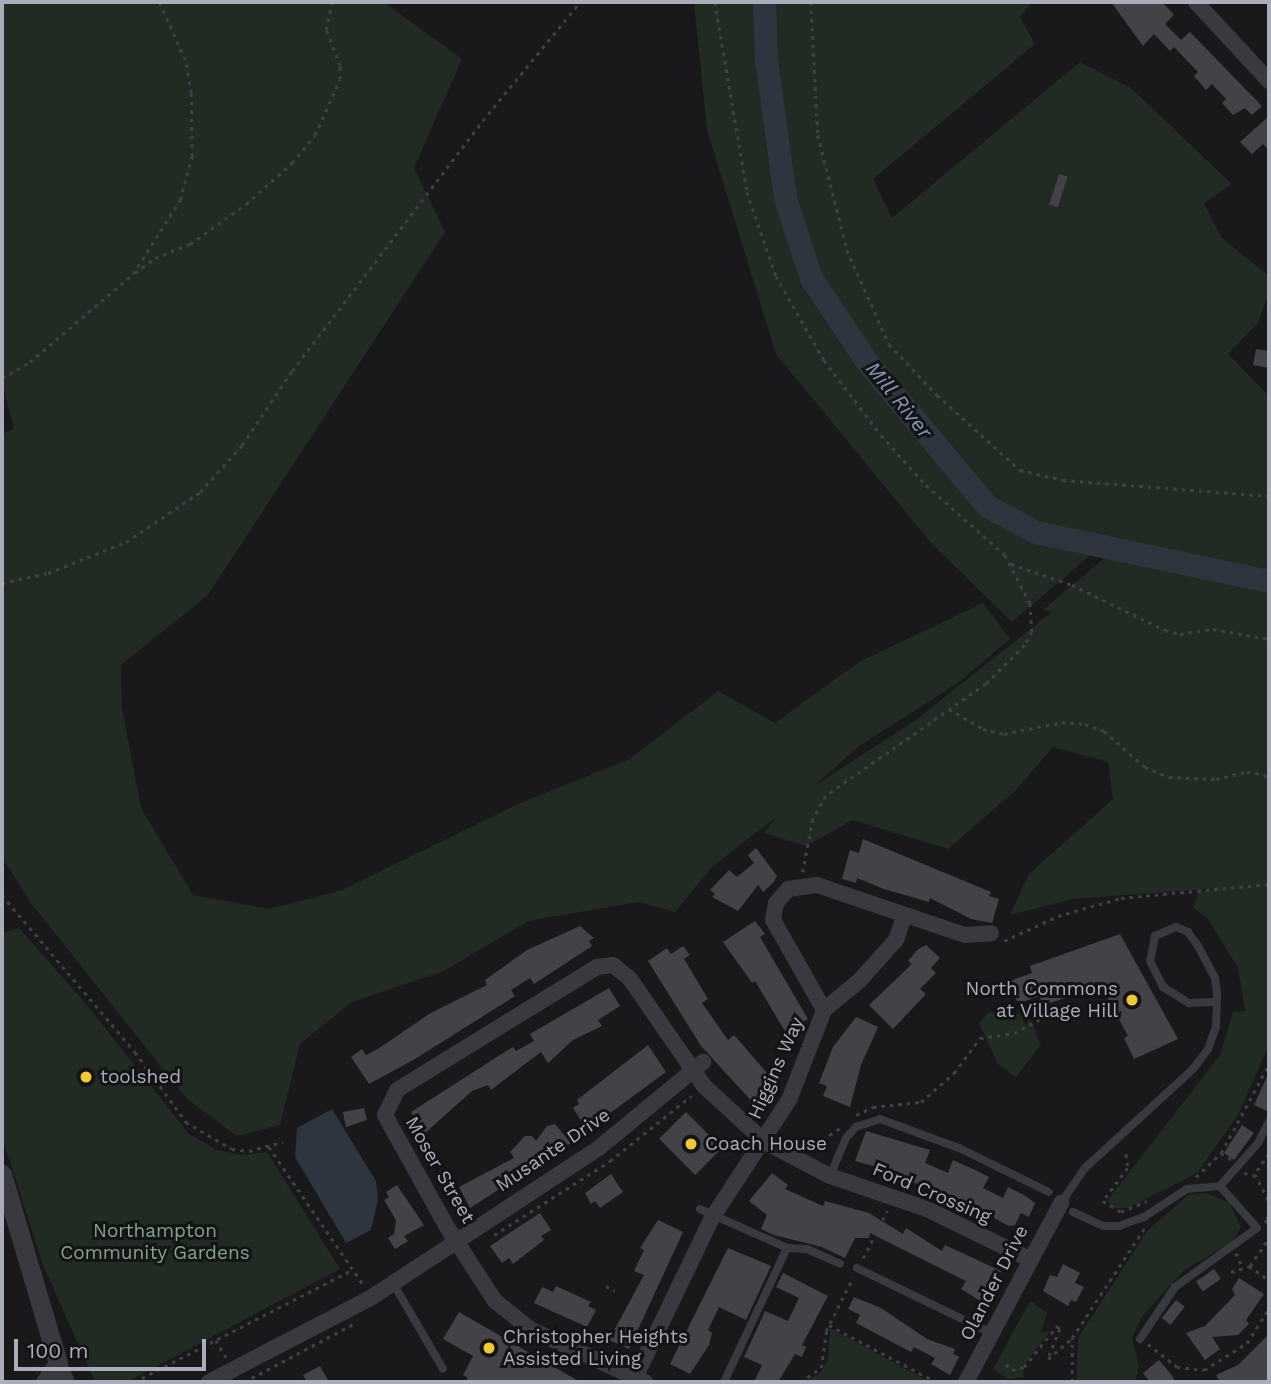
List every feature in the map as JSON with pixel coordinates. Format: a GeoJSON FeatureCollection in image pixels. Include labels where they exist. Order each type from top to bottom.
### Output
{"type":"FeatureCollection","features":[{"type":"Feature","properties":{"kind":"street"},"geometry":{"type":"LineString","coordinates":[[1196,2],[1269,81]]}},
{"type":"Feature","properties":{"kind":"street"},"geometry":{"type":"LineString","coordinates":[[803,885],[817,885],[965,935],[998,937]]}},
{"type":"Feature","properties":{"kind":"street","name":"Higgins Way"},"geometry":{"type":"LineString","coordinates":[[803,885],[788,889],[776,903],[773,920],[824,1010]]}},
{"type":"Feature","properties":{"kind":"street","name":"Higgins Way"},"geometry":{"type":"LineString","coordinates":[[638,1381],[706,1213],[765,1142],[789,1100],[824,1010],[859,981],[896,940],[904,916]]}},
{"type":"Feature","properties":{"kind":"street","name":"Ford Crossing"},"geometry":{"type":"LineString","coordinates":[[613,965],[630,979],[697,1066],[765,1142],[830,1176],[927,1209],[1029,1259]]}},
{"type":"Feature","properties":{"kind":"street","name":"Moser Street"},"geometry":{"type":"LineString","coordinates":[[613,965],[587,972],[392,1094],[386,1108],[388,1122],[455,1239],[509,1315],[549,1339],[638,1381]]}},
{"type":"Feature","properties":{"kind":"street","name":"Musante Drive"},"geometry":{"type":"LineString","coordinates":[[209,1382],[393,1283],[455,1239],[600,1147],[697,1066]]}},
{"type":"Feature","properties":{"kind":"street"},"geometry":{"type":"LineString","coordinates":[[2,1174],[58,1363],[68,1382]]}},
{"type":"Feature","properties":{"kind":"street","name":"Olander Drive"},"geometry":{"type":"LineString","coordinates":[[966,1382],[1061,1202]]}},
{"type":"Feature","properties":{"kind":"street"},"geometry":{"type":"LineString","coordinates":[[45,1382],[58,1363]]}},
{"type":"Feature","properties":{"kind":"lane"},"geometry":{"type":"LineString","coordinates":[[1061,1202],[1085,1168],[1160,1101],[1209,1049],[1216,1027],[1216,1002],[1215,978],[1188,932],[1176,927],[1155,936],[1150,961],[1163,987],[1189,1003],[1216,1002]]}},
{"type":"Feature","properties":{"kind":"lane"},"geometry":{"type":"LineString","coordinates":[[830,1176],[846,1138],[856,1127],[880,1119],[959,1148],[1103,1226],[1119,1226],[1187,1189],[1220,1186],[1258,1143],[1269,1121]]}},
{"type":"Feature","properties":{"kind":"lane"},"geometry":{"type":"LineString","coordinates":[[1220,1186],[1267,1237]]}},
{"type":"Feature","properties":{"kind":"lane"},"geometry":{"type":"LineString","coordinates":[[706,1213],[787,1248],[807,1249],[840,1265]]}},
{"type":"Feature","properties":{"kind":"lane"},"geometry":{"type":"LineString","coordinates":[[1140,1339],[1175,1287],[1257,1228]]}},
{"type":"Feature","properties":{"kind":"lane"},"geometry":{"type":"LineString","coordinates":[[724,1382],[787,1248]]}},
{"type":"Feature","properties":{"kind":"lane"},"geometry":{"type":"LineString","coordinates":[[857,1268],[993,1334]]}},
{"type":"Feature","properties":{"kind":"lane"},"geometry":{"type":"LineString","coordinates":[[393,1283],[443,1369]]}},
{"type":"Feature","properties":{"kind":"path"},"geometry":{"type":"LineString","coordinates":[[133,274],[180,200],[192,156],[185,60],[159,2]]}},
{"type":"Feature","properties":{"kind":"path"},"geometry":{"type":"LineString","coordinates":[[2,378],[41,354],[155,258],[190,244],[246,204],[292,163],[315,135],[340,79],[340,66],[326,30],[332,2]]}},
{"type":"Feature","properties":{"kind":"path"},"geometry":{"type":"LineString","coordinates":[[2,583],[48,573],[126,542],[200,492],[242,445],[292,371],[488,114],[580,2]]}},
{"type":"Feature","properties":{"kind":"path"},"geometry":{"type":"LineString","coordinates":[[715,2],[747,192],[776,276],[824,360],[881,435],[926,485],[1011,564],[1030,603],[1032,632],[986,684],[826,796],[813,819],[803,885]]}},
{"type":"Feature","properties":{"kind":"path"},"geometry":{"type":"LineString","coordinates":[[811,2],[818,135],[847,250],[889,344],[994,449],[1027,473],[1144,488],[1269,496]]}},
{"type":"Feature","properties":{"kind":"path"},"geometry":{"type":"LineString","coordinates":[[1011,564],[1073,585],[1165,630],[1180,634],[1213,629],[1269,639]]}},
{"type":"Feature","properties":{"kind":"path"},"geometry":{"type":"LineString","coordinates":[[948,709],[983,729],[1004,734],[1062,722],[1085,724],[1104,731],[1145,767],[1169,776],[1201,780],[1247,772],[1269,772]]}},
{"type":"Feature","properties":{"kind":"path"},"geometry":{"type":"LineString","coordinates":[[1264,774],[1269,780]]}},
{"type":"Feature","properties":{"kind":"path"},"geometry":{"type":"LineString","coordinates":[[998,937],[1121,898],[1269,884]]}},
{"type":"Feature","properties":{"kind":"path"},"geometry":{"type":"LineString","coordinates":[[2,895],[92,1000],[186,1122],[232,1149],[269,1147],[283,1142]]}},
{"type":"Feature","properties":{"kind":"path"},"geometry":{"type":"LineString","coordinates":[[2,904],[7,904]]}},
{"type":"Feature","properties":{"kind":"path"},"geometry":{"type":"LineString","coordinates":[[854,1119],[864,1108],[921,1102],[954,1073],[980,1038],[1026,1029],[1057,1010],[1074,1007]]}},
{"type":"Feature","properties":{"kind":"path"},"geometry":{"type":"LineString","coordinates":[[1186,1181],[1209,1168],[1221,1153],[1269,1064]]}},
{"type":"Feature","properties":{"kind":"path"},"geometry":{"type":"LineString","coordinates":[[805,1151],[844,1125]]}},
{"type":"Feature","properties":{"kind":"path"},"geometry":{"type":"LineString","coordinates":[[134,1382],[352,1270],[269,1147]]}},
{"type":"Feature","properties":{"kind":"path"},"geometry":{"type":"LineString","coordinates":[[1221,1153],[1232,1160]]}},
{"type":"Feature","properties":{"kind":"path"},"geometry":{"type":"LineString","coordinates":[[1126,1154],[1128,1168],[1103,1201],[1121,1212],[1155,1196],[1160,1205]]}},
{"type":"Feature","properties":{"kind":"path"},"geometry":{"type":"LineString","coordinates":[[1241,1170],[1252,1178],[1256,1176],[1269,1154]]}},
{"type":"Feature","properties":{"kind":"path"},"geometry":{"type":"LineString","coordinates":[[1256,1176],[1269,1202]]}},
{"type":"Feature","properties":{"kind":"path"},"geometry":{"type":"LineString","coordinates":[[800,1382],[821,1368],[829,1325],[887,1211]]}},
{"type":"Feature","properties":{"kind":"path"},"geometry":{"type":"LineString","coordinates":[[1269,1217],[1265,1220],[1269,1224]]}},
{"type":"Feature","properties":{"kind":"path"},"geometry":{"type":"LineString","coordinates":[[1006,1364],[1012,1370],[1024,1367],[1057,1326],[1060,1329],[1048,1359],[1072,1338],[1147,1226]]}},
{"type":"Feature","properties":{"kind":"path"},"geometry":{"type":"LineString","coordinates":[[1250,1266],[1267,1237]]}},
{"type":"Feature","properties":{"kind":"path"},"geometry":{"type":"LineString","coordinates":[[1234,1247],[1242,1266]]}},
{"type":"Feature","properties":{"kind":"path"},"geometry":{"type":"LineString","coordinates":[[1231,1272],[1242,1266],[1250,1266],[1269,1281]]}},
{"type":"Feature","properties":{"kind":"path"},"geometry":{"type":"LineString","coordinates":[[606,1286],[614,1291]]}},
{"type":"Feature","properties":{"kind":"path"},"geometry":{"type":"LineString","coordinates":[[1140,1339],[1177,1367],[1204,1370],[1247,1343],[1269,1308]]}},
{"type":"Feature","properties":{"kind":"path"},"geometry":{"type":"LineString","coordinates":[[829,1325],[936,1382]]}},
{"type":"Feature","properties":{"kind":"path"},"geometry":{"type":"LineString","coordinates":[[1072,1338],[1072,1382]]}},
{"type":"Feature","properties":{"kind":"green space"},"geometry":{"type":"Polygon","coordinates":[[[2,2],[384,2],[462,59],[414,168],[445,232],[208,595],[121,665],[122,708],[141,808],[193,895],[269,909],[342,890],[518,804],[630,759],[718,691],[775,723],[859,662],[983,603],[1010,639],[959,682],[858,747],[814,786],[913,722],[1052,612],[1043,610],[1115,549],[1101,546],[1012,622],[932,544],[776,354],[707,130],[694,2],[1032,2],[1020,17],[1035,44],[873,179],[892,218],[1080,62],[1131,88],[1232,184],[1204,203],[1221,237],[1269,276],[1269,292],[1258,323],[1228,354],[1266,393],[1269,391],[1269,1045],[1238,1115],[1197,1173],[1128,1208],[1114,1208],[1107,1201],[1220,1055],[1233,1012],[1245,1011],[1238,968],[1208,919],[1193,907],[1199,891],[1220,888],[1073,899],[1010,915],[1029,874],[1113,799],[1108,762],[1053,747],[1016,790],[948,849],[853,820],[806,846],[764,833],[776,817],[712,867],[675,912],[639,902],[528,921],[444,971],[352,1002],[300,1044],[280,1125],[237,1136],[187,1099],[30,902],[2,857],[2,434],[14,429],[2,382],[2,2]]]}},
{"type":"Feature","properties":{"kind":"green space","name":"Northampton Community Gardens"},"geometry":{"type":"Polygon","coordinates":[[[19,928],[82,999],[189,1134],[217,1150],[240,1155],[267,1152],[340,1269],[127,1382],[95,1382],[43,1265],[2,1137],[2,933],[19,928]]]}},
{"type":"Feature","properties":{"kind":"green space"},"geometry":{"type":"Polygon","coordinates":[[[1010,1009],[1032,1022],[1041,1045],[1016,1077],[998,1064],[979,1023],[988,1013],[1010,1009]]]}},
{"type":"Feature","properties":{"kind":"green space"},"geometry":{"type":"Polygon","coordinates":[[[1206,1193],[1230,1203],[1241,1228],[1232,1242],[1183,1271],[1142,1317],[1132,1337],[1139,1367],[1135,1382],[1076,1382],[1078,1338],[1147,1231],[1188,1195],[1206,1193]]]}},
{"type":"Feature","properties":{"kind":"green space"},"geometry":{"type":"Polygon","coordinates":[[[1030,1301],[1047,1313],[1041,1332],[1050,1331],[1023,1367],[1023,1377],[1008,1379],[993,1369],[1030,1301]]]}},
{"type":"Feature","properties":{"kind":"green space"},"geometry":{"type":"Polygon","coordinates":[[[830,1328],[930,1382],[804,1382],[819,1374],[828,1360],[830,1328]]]}},
{"type":"Feature","properties":{"kind":"shaded area"},"geometry":{"type":"Polygon","coordinates":[[[332,1109],[376,1181],[378,1199],[371,1230],[346,1243],[295,1157],[297,1128],[332,1109]]]}},
{"type":"Feature","properties":{"kind":"building"},"geometry":{"type":"Polygon","coordinates":[[[1111,2],[1162,2],[1174,15],[1165,24],[1181,40],[1190,32],[1262,106],[1252,115],[1245,108],[1233,115],[1222,103],[1226,99],[1212,84],[1206,90],[1194,76],[1198,72],[1174,47],[1170,51],[1154,34],[1143,46],[1111,2]]]}},
{"type":"Feature","properties":{"kind":"building"},"geometry":{"type":"Polygon","coordinates":[[[1269,116],[1269,150],[1263,144],[1252,154],[1240,142],[1269,116]]]}},
{"type":"Feature","properties":{"kind":"building"},"geometry":{"type":"Polygon","coordinates":[[[1059,174],[1068,177],[1058,207],[1049,204],[1059,174]]]}},
{"type":"Feature","properties":{"kind":"building"},"geometry":{"type":"Polygon","coordinates":[[[1256,349],[1269,351],[1269,368],[1253,365],[1256,349]]]}},
{"type":"Feature","properties":{"kind":"building"},"geometry":{"type":"Polygon","coordinates":[[[863,839],[991,892],[989,896],[999,899],[992,923],[971,919],[930,898],[929,902],[857,878],[856,883],[842,879],[850,850],[859,853],[863,839]]]}},
{"type":"Feature","properties":{"kind":"building"},"geometry":{"type":"Polygon","coordinates":[[[756,848],[777,876],[773,883],[763,892],[758,885],[738,911],[712,897],[715,894],[710,890],[729,870],[737,877],[754,863],[748,855],[756,848]]]}},
{"type":"Feature","properties":{"kind":"building"},"geometry":{"type":"Polygon","coordinates":[[[755,921],[765,934],[760,937],[808,1019],[786,1033],[755,981],[752,983],[723,942],[755,921]]]}},
{"type":"Feature","properties":{"kind":"building"},"geometry":{"type":"Polygon","coordinates":[[[580,926],[594,938],[589,941],[592,946],[534,984],[530,978],[511,990],[515,996],[415,1059],[369,1084],[351,1057],[362,1049],[366,1055],[378,1049],[429,1014],[487,985],[485,980],[527,950],[580,926]]]}},
{"type":"Feature","properties":{"kind":"building","name":"North Commons at Village Hill"},"geometry":{"type":"Polygon","coordinates":[[[1120,934],[1178,1039],[1134,1059],[1124,1038],[1128,1036],[1101,986],[1044,1005],[1039,996],[1018,1004],[1010,981],[1032,973],[1030,966],[1120,934]]]}},
{"type":"Feature","properties":{"kind":"building"},"geometry":{"type":"Polygon","coordinates":[[[926,945],[940,958],[931,968],[936,973],[920,989],[926,994],[893,1029],[869,1005],[912,964],[908,961],[917,950],[926,945]]]}},
{"type":"Feature","properties":{"kind":"building"},"geometry":{"type":"Polygon","coordinates":[[[683,946],[690,955],[684,959],[708,999],[702,1003],[728,1040],[734,1035],[767,1073],[773,1068],[782,1078],[757,1107],[701,1046],[648,961],[667,948],[671,954],[683,946]]]}},
{"type":"Feature","properties":{"kind":"building"},"geometry":{"type":"Polygon","coordinates":[[[609,988],[620,1006],[598,1020],[602,1026],[573,1040],[548,1063],[541,1052],[491,1090],[488,1085],[472,1091],[425,1133],[411,1112],[513,1047],[516,1051],[534,1041],[530,1034],[609,988]]]}},
{"type":"Feature","properties":{"kind":"building"},"geometry":{"type":"Polygon","coordinates":[[[856,1017],[878,1027],[861,1065],[850,1107],[823,1096],[827,1086],[819,1083],[833,1047],[856,1017]]]}},
{"type":"Feature","properties":{"kind":"building"},"geometry":{"type":"Polygon","coordinates":[[[648,1045],[666,1072],[587,1130],[573,1108],[579,1104],[577,1100],[648,1045]]]}},
{"type":"Feature","properties":{"kind":"building"},"geometry":{"type":"Polygon","coordinates":[[[1269,1072],[1269,1112],[1254,1105],[1269,1072]]]}},
{"type":"Feature","properties":{"kind":"building"},"geometry":{"type":"Polygon","coordinates":[[[364,1108],[367,1120],[346,1127],[343,1112],[364,1108]]]}},
{"type":"Feature","properties":{"kind":"building","name":"Coach House"},"geometry":{"type":"Polygon","coordinates":[[[686,1112],[722,1148],[695,1175],[659,1139],[686,1112]]]}},
{"type":"Feature","properties":{"kind":"building"},"geometry":{"type":"Polygon","coordinates":[[[555,1124],[571,1143],[470,1208],[459,1187],[514,1158],[510,1152],[525,1136],[532,1136],[536,1141],[547,1126],[555,1124]]]}},
{"type":"Feature","properties":{"kind":"building"},"geometry":{"type":"Polygon","coordinates":[[[1242,1125],[1254,1133],[1234,1160],[1224,1153],[1242,1125]]]}},
{"type":"Feature","properties":{"kind":"building"},"geometry":{"type":"Polygon","coordinates":[[[866,1131],[930,1150],[925,1163],[948,1173],[953,1160],[973,1169],[989,1177],[983,1188],[1003,1198],[1008,1187],[1024,1195],[1035,1203],[1029,1217],[1021,1213],[1015,1225],[1009,1226],[948,1194],[900,1178],[901,1174],[855,1161],[866,1131]]]}},
{"type":"Feature","properties":{"kind":"building"},"geometry":{"type":"Polygon","coordinates":[[[772,1173],[788,1185],[785,1189],[823,1206],[825,1201],[869,1213],[903,1234],[906,1228],[942,1251],[945,1245],[1001,1271],[982,1302],[961,1289],[966,1281],[870,1233],[869,1238],[855,1238],[845,1258],[822,1247],[774,1235],[761,1229],[767,1215],[749,1201],[772,1173]]]}},
{"type":"Feature","properties":{"kind":"building"},"geometry":{"type":"Polygon","coordinates":[[[611,1174],[623,1192],[600,1208],[595,1201],[591,1204],[585,1193],[611,1174]]]}},
{"type":"Feature","properties":{"kind":"building"},"geometry":{"type":"Polygon","coordinates":[[[397,1185],[424,1225],[404,1236],[408,1241],[395,1249],[388,1238],[394,1234],[396,1220],[384,1200],[389,1197],[386,1192],[397,1185]]]}},
{"type":"Feature","properties":{"kind":"building"},"geometry":{"type":"Polygon","coordinates":[[[540,1213],[551,1230],[541,1236],[544,1240],[513,1264],[509,1258],[502,1263],[490,1246],[540,1213]]]}},
{"type":"Feature","properties":{"kind":"building"},"geometry":{"type":"Polygon","coordinates":[[[658,1220],[683,1232],[629,1349],[609,1340],[644,1275],[634,1271],[644,1250],[640,1248],[658,1220]]]}},
{"type":"Feature","properties":{"kind":"building"},"geometry":{"type":"Polygon","coordinates":[[[728,1248],[771,1266],[746,1320],[719,1307],[708,1330],[712,1333],[709,1345],[690,1374],[670,1364],[728,1248]]]}},
{"type":"Feature","properties":{"kind":"building"},"geometry":{"type":"Polygon","coordinates":[[[1063,1264],[1080,1273],[1075,1283],[1084,1287],[1076,1302],[1071,1300],[1068,1306],[1043,1291],[1050,1275],[1057,1277],[1063,1264]]]}},
{"type":"Feature","properties":{"kind":"building"},"geometry":{"type":"Polygon","coordinates":[[[1214,1269],[1221,1279],[1203,1291],[1196,1282],[1214,1269]]]}},
{"type":"Feature","properties":{"kind":"building"},"geometry":{"type":"Polygon","coordinates":[[[783,1273],[828,1296],[802,1345],[806,1347],[802,1357],[795,1354],[778,1382],[754,1382],[762,1365],[744,1357],[765,1311],[788,1321],[799,1298],[776,1287],[783,1273]]]}},
{"type":"Feature","properties":{"kind":"building"},"geometry":{"type":"Polygon","coordinates":[[[1239,1278],[1264,1294],[1246,1320],[1249,1324],[1238,1335],[1212,1337],[1220,1349],[1205,1360],[1186,1333],[1205,1326],[1235,1295],[1232,1289],[1239,1278]]]}},
{"type":"Feature","properties":{"kind":"building"},"geometry":{"type":"Polygon","coordinates":[[[556,1286],[591,1302],[588,1306],[596,1310],[587,1327],[534,1303],[542,1287],[553,1292],[556,1286]]]}},
{"type":"Feature","properties":{"kind":"building"},"geometry":{"type":"Polygon","coordinates":[[[854,1297],[881,1308],[927,1339],[955,1349],[953,1354],[959,1357],[950,1375],[931,1364],[935,1358],[914,1347],[911,1352],[856,1323],[860,1315],[848,1309],[854,1297]]]}},
{"type":"Feature","properties":{"kind":"building"},"geometry":{"type":"Polygon","coordinates":[[[1176,1300],[1185,1307],[1171,1325],[1162,1318],[1176,1300]]]}},
{"type":"Feature","properties":{"kind":"building","name":"Christopher Heights Assisted Living"},"geometry":{"type":"Polygon","coordinates":[[[459,1312],[580,1382],[465,1382],[468,1378],[463,1375],[473,1356],[443,1339],[459,1312]]]}},
{"type":"Feature","properties":{"kind":"building"},"geometry":{"type":"Polygon","coordinates":[[[1269,1334],[1269,1382],[1220,1382],[1216,1375],[1238,1365],[1269,1334]]]}},
{"type":"Feature","properties":{"kind":"building"},"geometry":{"type":"Polygon","coordinates":[[[1159,1360],[1175,1382],[1150,1382],[1143,1373],[1159,1360]]]}},
{"type":"Feature","properties":{"kind":"building"},"geometry":{"type":"Polygon","coordinates":[[[320,1366],[329,1382],[307,1382],[303,1375],[320,1366]]]}},
{"type":"Feature","properties":{"kind":"waterway","name":"Mill River"},"geometry":{"type":"LineString","coordinates":[[764,2],[766,59],[785,198],[811,278],[867,362],[987,506],[1036,532],[1269,581]]}},
{"type":"Feature","properties":{"kind":"place","name":"North Commons at Village Hill"},"geometry":{"type":"Point","coordinates":[1132,1000]}},
{"type":"Feature","properties":{"kind":"place","name":"toolshed"},"geometry":{"type":"Point","coordinates":[86,1077]}},
{"type":"Feature","properties":{"kind":"place","name":"Coach House"},"geometry":{"type":"Point","coordinates":[691,1144]}},
{"type":"Feature","properties":{"kind":"place","name":"Christopher Heights Assisted Living"},"geometry":{"type":"Point","coordinates":[489,1348]}}]}
